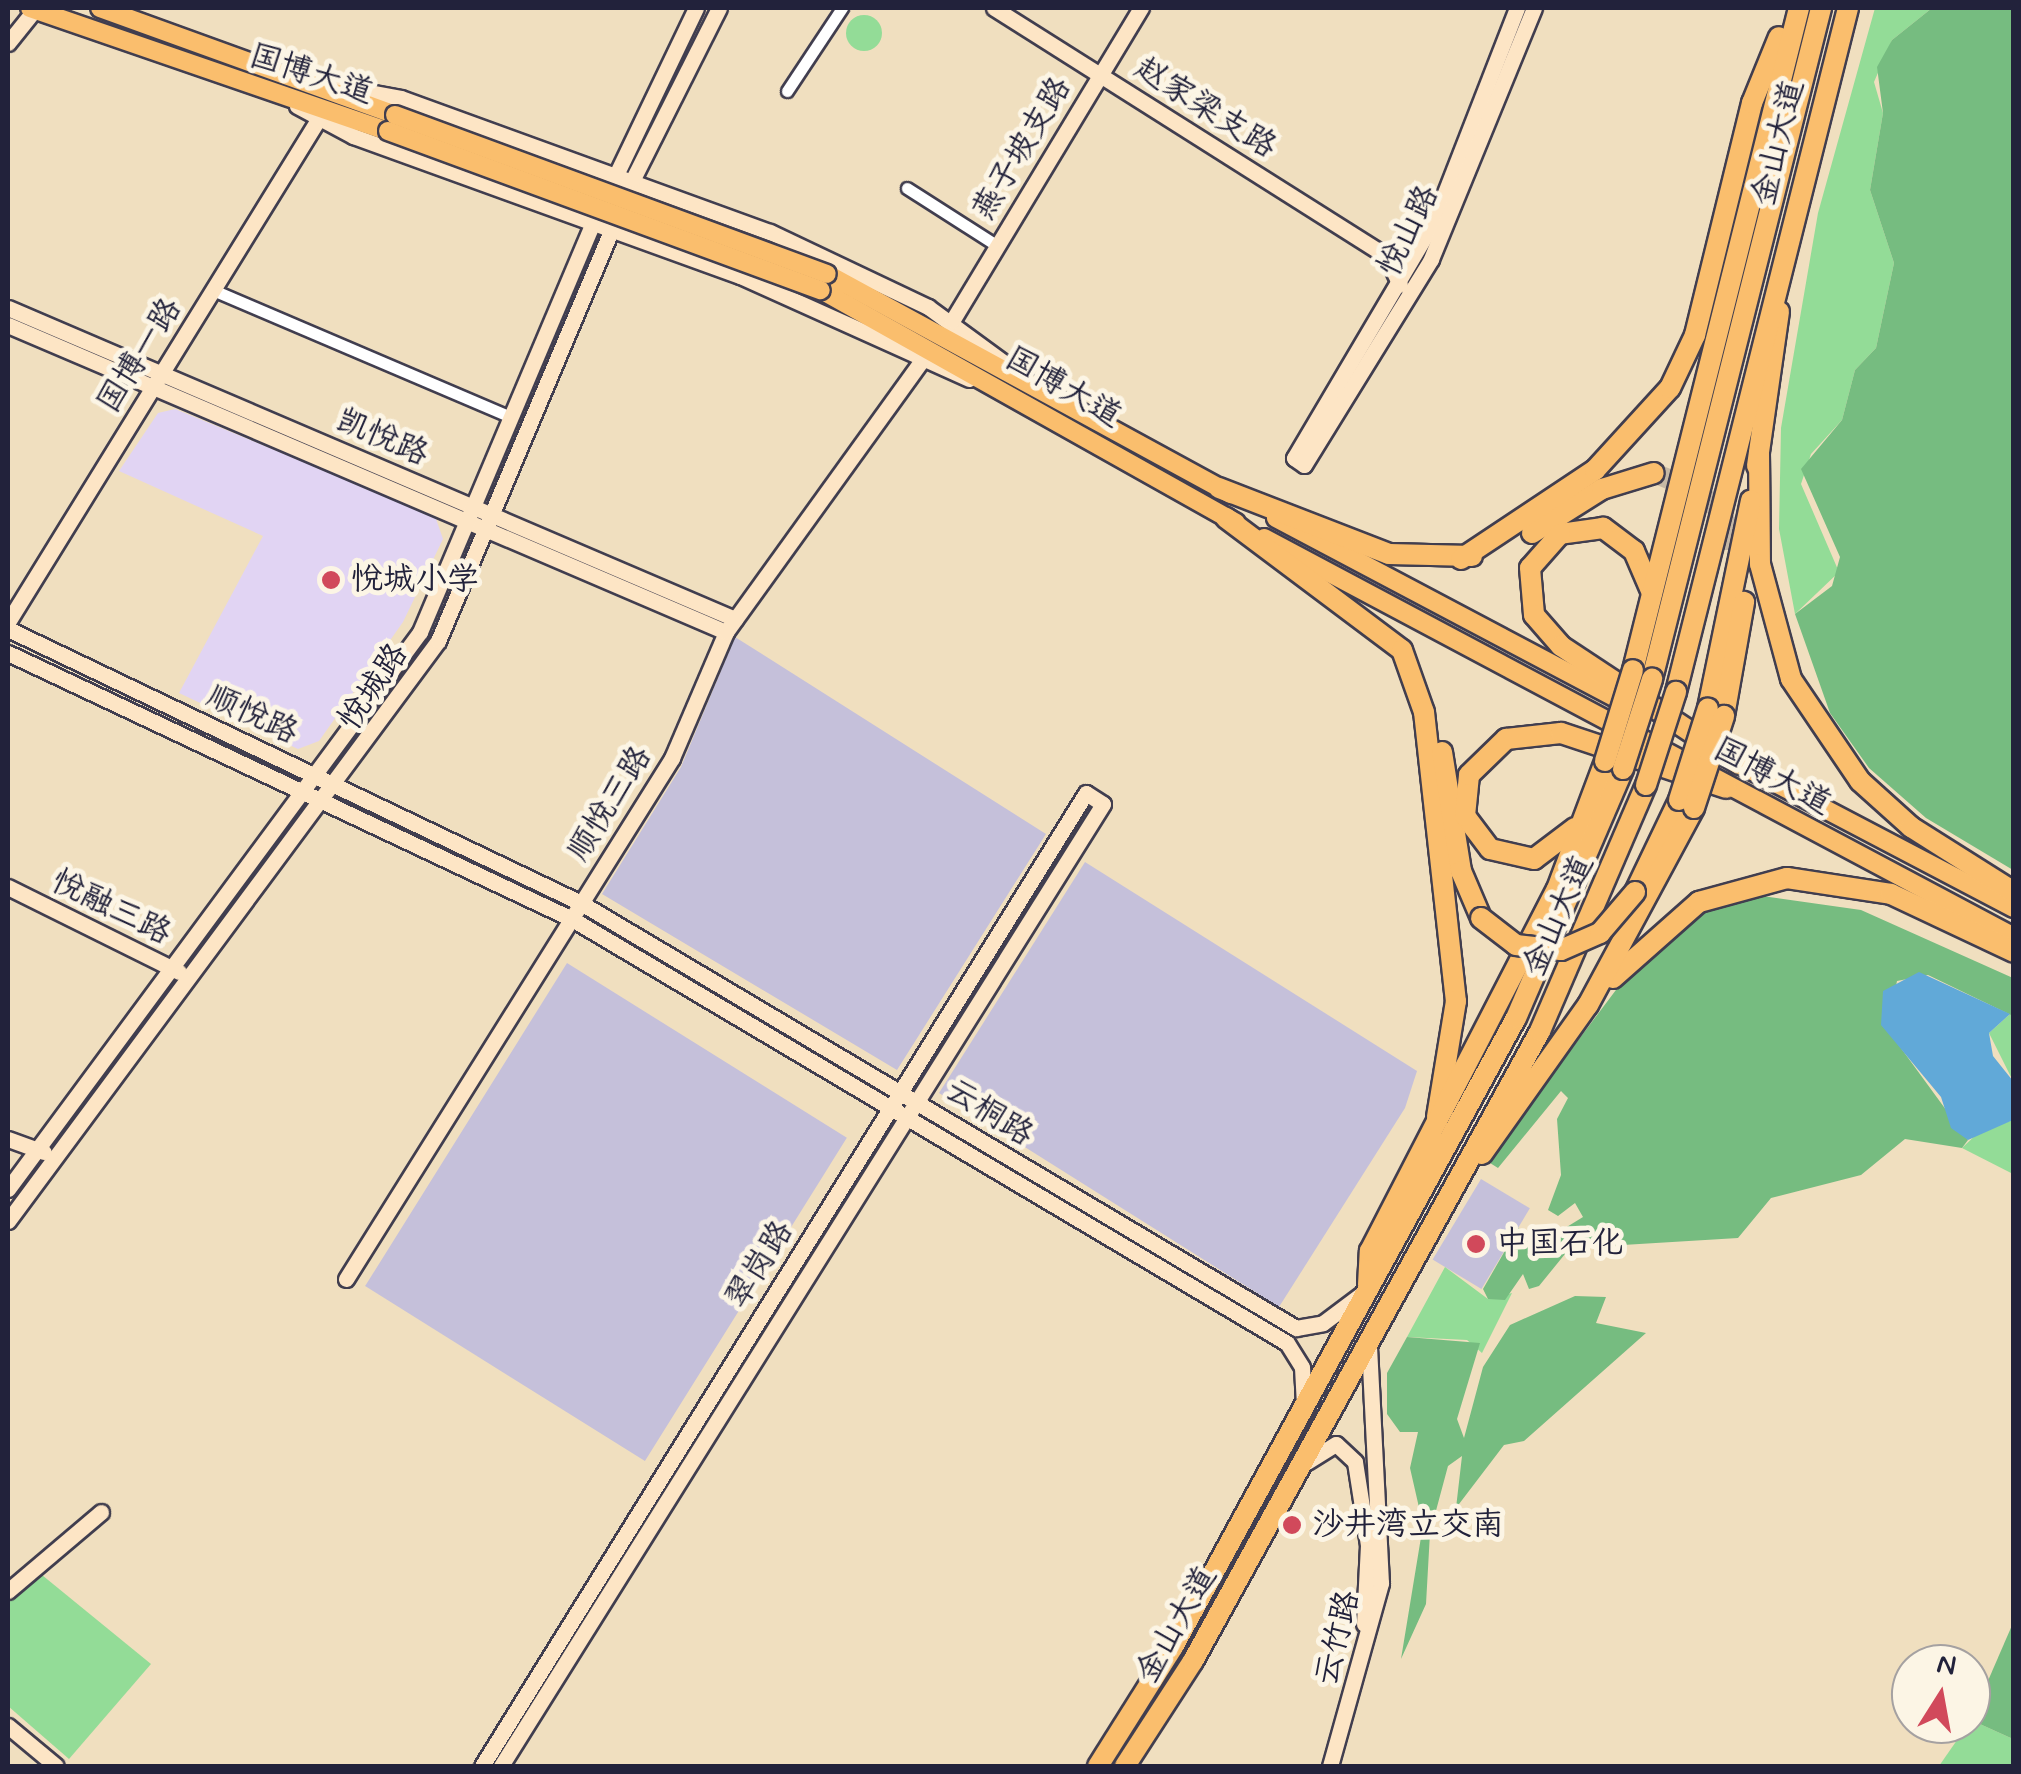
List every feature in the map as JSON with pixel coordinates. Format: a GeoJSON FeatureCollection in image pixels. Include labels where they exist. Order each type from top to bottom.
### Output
{"type":"FeatureCollection","features":[{"type":"Feature","properties":{"kind":"highway"},"geometry":{"type":"LineString","coordinates":[[1461,560],[1595,470],[1670,388],[1694,335],[1752,103],[1795,8]]}},
{"type":"Feature","properties":{"kind":"highway"},"geometry":{"type":"LineString","coordinates":[[1368,1290],[1370,1251],[1438,1117],[1499,1009],[1586,815],[1614,765],[1642,674],[1652,595],[1795,8]]}},
{"type":"Feature","properties":{"kind":"highway","name":"金山大道"},"geometry":{"type":"LineString","coordinates":[[1642,674],[1821,8]]}},
{"type":"Feature","properties":{"kind":"highway","name":"金山大道"},"geometry":{"type":"LineString","coordinates":[[1125,1766],[1301,1469],[1423,1237],[1540,1031],[1646,785],[1676,692],[1788,232],[1848,8]]}},
{"type":"Feature","properties":{"kind":"highway"},"geometry":{"type":"LineString","coordinates":[[1716,712],[1760,453],[1788,232]]}},
{"type":"Feature","properties":{"kind":"highway"},"geometry":{"type":"LineString","coordinates":[[1760,453],[1760,564],[1791,679],[1860,781],[1911,827],[2014,892]]}},
{"type":"Feature","properties":{"kind":"highway"},"geometry":{"type":"LineString","coordinates":[[1219,488],[1389,554],[1461,560],[1532,533],[1627,478],[1654,473]]}},
{"type":"Feature","properties":{"kind":"highway"},"geometry":{"type":"LineString","coordinates":[[1226,518],[1402,650],[1436,709],[1461,871],[1481,918],[1516,945],[1561,950],[1600,933],[1634,892],[1686,804]]}},
{"type":"Feature","properties":{"kind":"highway"},"geometry":{"type":"LineString","coordinates":[[1652,595],[1634,550],[1603,528],[1560,534],[1541,549],[1530,568],[1534,615],[1562,646],[1739,764]]}},
{"type":"Feature","properties":{"kind":"highway"},"geometry":{"type":"LineString","coordinates":[[1588,1005],[1686,804],[1716,712],[1744,602]]}},
{"type":"Feature","properties":{"kind":"highway"},"geometry":{"type":"LineString","coordinates":[[1402,650],[1424,712],[1456,1001],[1438,1117]]}},
{"type":"Feature","properties":{"kind":"highway"},"geometry":{"type":"LineString","coordinates":[[1586,815],[1553,853],[1513,858],[1474,834],[1464,794],[1484,754],[1532,732],[1592,739],[1726,788]]}},
{"type":"Feature","properties":{"kind":"highway","name":"金山大道"},"geometry":{"type":"LineString","coordinates":[[1098,1766],[1303,1412],[1516,1018],[1614,765]]}},
{"type":"Feature","properties":{"kind":"highway"},"geometry":{"type":"LineString","coordinates":[[1423,1237],[1588,1005],[1664,924],[1699,902],[1772,880],[1856,884],[2014,952]]}},
{"type":"Feature","properties":{"kind":"main road"},"geometry":{"type":"LineString","coordinates":[[8,43],[34,8]]}},
{"type":"Feature","properties":{"kind":"main road","name":"国博大道"},"geometry":{"type":"LineString","coordinates":[[34,8],[293,104],[392,123]]}},
{"type":"Feature","properties":{"kind":"main road","name":"悦城路"},"geometry":{"type":"LineString","coordinates":[[8,1189],[170,968],[318,777],[420,632],[593,224],[696,8]]}},
{"type":"Feature","properties":{"kind":"main road","name":"悦城路"},"geometry":{"type":"LineString","coordinates":[[8,1221],[325,802],[438,641],[485,519],[633,179],[719,8]]}},
{"type":"Feature","properties":{"kind":"main road","name":"赵家梁支路"},"geometry":{"type":"LineString","coordinates":[[994,8],[1386,256]]}},
{"type":"Feature","properties":{"kind":"main road","name":"燕子坡支路"},"geometry":{"type":"LineString","coordinates":[[952,321],[1141,8]]}},
{"type":"Feature","properties":{"kind":"main road","name":"悦山路"},"geometry":{"type":"LineString","coordinates":[[1518,8],[1418,253],[1299,461],[1431,260],[1534,8]]}},
{"type":"Feature","properties":{"kind":"main road","name":"国博大道"},"geometry":{"type":"LineString","coordinates":[[108,9],[308,81],[392,123],[824,282],[1017,373],[1219,488],[2014,908]]}},
{"type":"Feature","properties":{"kind":"main road"},"geometry":{"type":"LineString","coordinates":[[308,81],[401,98],[633,179],[816,253],[952,321],[1017,373]]}},
{"type":"Feature","properties":{"kind":"main road"},"geometry":{"type":"LineString","coordinates":[[293,104],[319,118],[814,306],[922,360],[1004,388]]}},
{"type":"Feature","properties":{"kind":"main road","name":"国博一路"},"geometry":{"type":"LineString","coordinates":[[8,626],[319,118]]}},
{"type":"Feature","properties":{"kind":"main road"},"geometry":{"type":"LineString","coordinates":[[1400,285],[1386,256],[1418,253]]}},
{"type":"Feature","properties":{"kind":"main road","name":"国博大道"},"geometry":{"type":"LineString","coordinates":[[824,282],[1226,518],[1726,788],[2014,937]]}},
{"type":"Feature","properties":{"kind":"main road","name":"凯悦路"},"geometry":{"type":"LineString","coordinates":[[8,308],[157,379],[731,626]]}},
{"type":"Feature","properties":{"kind":"main road","name":"凯悦路"},"geometry":{"type":"LineString","coordinates":[[8,325],[157,379]]}},
{"type":"Feature","properties":{"kind":"main road","name":"顺悦三路"},"geometry":{"type":"LineString","coordinates":[[346,1279],[672,758],[731,626],[922,360]]}},
{"type":"Feature","properties":{"kind":"main road","name":"顺悦路"},"geometry":{"type":"LineString","coordinates":[[8,626],[581,903]]}},
{"type":"Feature","properties":{"kind":"main road","name":"顺悦路"},"geometry":{"type":"LineString","coordinates":[[8,653],[572,919]]}},
{"type":"Feature","properties":{"kind":"main road","name":"翠岗路"},"geometry":{"type":"LineString","coordinates":[[482,1766],[1086,793],[1103,804],[500,1766]]}},
{"type":"Feature","properties":{"kind":"main road","name":"悦融三路"},"geometry":{"type":"LineString","coordinates":[[8,887],[191,978]]}},
{"type":"Feature","properties":{"kind":"main road","name":"云桐路"},"geometry":{"type":"LineString","coordinates":[[581,903],[899,1090],[912,1108],[1287,1342],[1302,1367],[1303,1412]]}},
{"type":"Feature","properties":{"kind":"main road","name":"云桐路"},"geometry":{"type":"LineString","coordinates":[[572,919],[890,1105],[912,1108],[1296,1328],[1323,1323],[1368,1290]]}},
{"type":"Feature","properties":{"kind":"main road"},"geometry":{"type":"LineString","coordinates":[[8,1139],[57,1158]]}},
{"type":"Feature","properties":{"kind":"main road","name":"云竹路"},"geometry":{"type":"LineString","coordinates":[[1330,1766],[1380,1584],[1364,1392],[1370,1341]]}},
{"type":"Feature","properties":{"kind":"main road","name":"云竹路"},"geometry":{"type":"LineString","coordinates":[[1301,1469],[1326,1445],[1350,1453],[1368,1545],[1366,1616],[1319,1766]]}},
{"type":"Feature","properties":{"kind":"main road"},"geometry":{"type":"LineString","coordinates":[[8,1591],[101,1512]]}},
{"type":"Feature","properties":{"kind":"main road"},"geometry":{"type":"LineString","coordinates":[[8,1726],[56,1766]]}},
{"type":"Feature","properties":{"kind":"street"},"geometry":{"type":"LineString","coordinates":[[787,92],[842,8]]}},
{"type":"Feature","properties":{"kind":"street"},"geometry":{"type":"LineString","coordinates":[[907,188],[996,245]]}},
{"type":"Feature","properties":{"kind":"street"},"geometry":{"type":"LineString","coordinates":[[213,290],[509,416]]}},
{"type":"Feature","properties":{"kind":"shaded area","name":"悦城小学"},"geometry":{"type":"Polygon","coordinates":[[[175,409],[435,516],[443,539],[403,622],[319,741],[298,749],[179,693],[263,536],[119,471],[158,413],[175,409]]]}},
{"type":"Feature","properties":{"kind":"shaded area"},"geometry":{"type":"Polygon","coordinates":[[[735,637],[1046,834],[897,1070],[602,894],[681,767],[735,637]]]}},
{"type":"Feature","properties":{"kind":"shaded area"},"geometry":{"type":"Polygon","coordinates":[[[1085,862],[1417,1071],[1405,1108],[1279,1307],[939,1093],[1085,862]]]}},
{"type":"Feature","properties":{"kind":"shaded area"},"geometry":{"type":"Polygon","coordinates":[[[567,963],[847,1138],[645,1461],[365,1286],[567,963]]]}},
{"type":"Feature","properties":{"kind":"shaded area","name":"中国石化"},"geometry":{"type":"Polygon","coordinates":[[[1481,1179],[1530,1208],[1481,1289],[1433,1260],[1481,1179]]]}},
{"type":"Feature","properties":{"kind":"green space"},"geometry":{"type":"Polygon","coordinates":[[[1875,8],[1932,8],[1892,40],[1874,82],[1883,113],[1870,190],[1894,263],[1876,348],[1855,370],[1842,420],[1811,454],[1801,484],[1839,572],[1795,614],[1779,529],[1781,428],[1818,213],[1875,8]]]}},
{"type":"Feature","properties":{"kind":"green space"},"geometry":{"type":"Polygon","coordinates":[[[1932,8],[2013,8],[2013,870],[1926,818],[1869,768],[1830,713],[1795,614],[1832,586],[1840,557],[1801,469],[1842,420],[1855,370],[1876,348],[1894,263],[1870,190],[1883,113],[1877,67],[1892,40],[1932,8]]]}},
{"type":"Feature","properties":{"kind":"green space"},"geometry":{"type":"Polygon","coordinates":[[[864,15],[877,20],[882,33],[877,46],[864,51],[851,46],[846,33],[851,20],[864,15]]]}},
{"type":"Feature","properties":{"kind":"green space"},"geometry":{"type":"Polygon","coordinates":[[[1748,894],[1861,910],[2013,978],[2013,1016],[1928,975],[1897,981],[1887,1029],[1968,1140],[1962,1148],[1905,1139],[1861,1175],[1771,1198],[1738,1238],[1590,1247],[1565,1254],[1539,1286],[1529,1289],[1523,1274],[1505,1300],[1488,1299],[1483,1289],[1518,1228],[1544,1241],[1583,1217],[1575,1203],[1558,1216],[1548,1210],[1561,1175],[1557,1119],[1568,1098],[1561,1091],[1498,1168],[1490,1163],[1494,1152],[1631,970],[1688,920],[1748,894]]]}},
{"type":"Feature","properties":{"kind":"green space"},"geometry":{"type":"Polygon","coordinates":[[[2010,1014],[2013,1016],[2013,1081],[1989,1033],[2010,1014]]]}},
{"type":"Feature","properties":{"kind":"green space"},"geometry":{"type":"Polygon","coordinates":[[[2013,1120],[2013,1174],[1962,1148],[1980,1131],[2013,1120]]]}},
{"type":"Feature","properties":{"kind":"green space"},"geometry":{"type":"Polygon","coordinates":[[[1445,1267],[1488,1299],[1512,1293],[1482,1353],[1467,1340],[1407,1337],[1445,1267]]]}},
{"type":"Feature","properties":{"kind":"green space"},"geometry":{"type":"Polygon","coordinates":[[[1575,1296],[1606,1297],[1596,1323],[1646,1333],[1524,1441],[1504,1445],[1456,1508],[1462,1456],[1448,1466],[1430,1533],[1426,1604],[1401,1659],[1423,1525],[1410,1468],[1418,1432],[1400,1432],[1387,1414],[1387,1373],[1407,1337],[1480,1343],[1457,1419],[1464,1438],[1483,1367],[1510,1325],[1575,1296]]]}},
{"type":"Feature","properties":{"kind":"green space"},"geometry":{"type":"Polygon","coordinates":[[[42,1575],[151,1664],[69,1759],[8,1706],[8,1603],[42,1575]]]}},
{"type":"Feature","properties":{"kind":"green space"},"geometry":{"type":"Polygon","coordinates":[[[2013,1623],[2013,1739],[1991,1729],[1991,1674],[2013,1623]]]}},
{"type":"Feature","properties":{"kind":"green space"},"geometry":{"type":"Polygon","coordinates":[[[1991,1729],[2013,1739],[2013,1766],[1939,1766],[1954,1744],[1991,1744],[1991,1729]]]}},
{"type":"Feature","properties":{"kind":"water"},"geometry":{"type":"Polygon","coordinates":[[[1919,972],[2010,1014],[1989,1033],[1993,1056],[2013,1081],[2013,1120],[1968,1140],[1951,1128],[1941,1097],[1881,1025],[1883,991],[1919,972]]]}},
{"type":"Feature","properties":{"kind":"tunnel"},"geometry":{"type":"LineString","coordinates":[[1654,473],[1707,495],[1731,529],[1737,565]]}},
{"type":"Feature","properties":{"kind":"place","name":"悦城小学"},"geometry":{"type":"Point","coordinates":[331,580]}},
{"type":"Feature","properties":{"kind":"place","name":"中国石化"},"geometry":{"type":"Point","coordinates":[1476,1244]}},
{"type":"Feature","properties":{"kind":"place","name":"沙井湾立交南"},"geometry":{"type":"Point","coordinates":[1292,1525]}}]}
